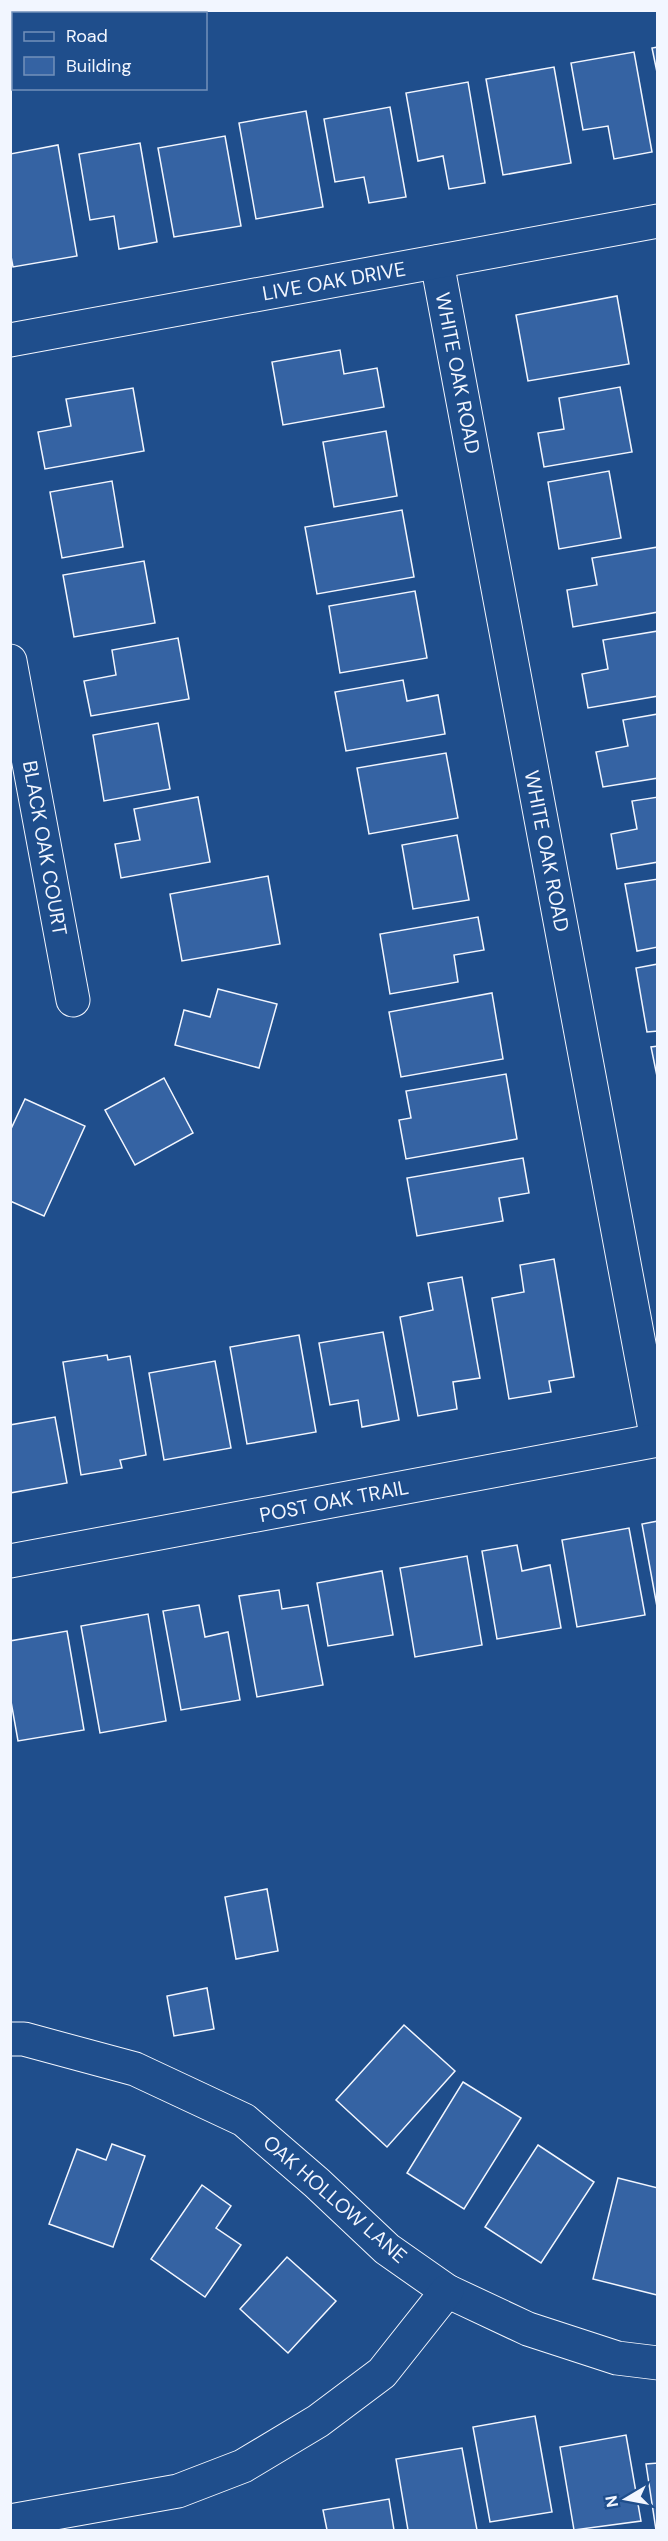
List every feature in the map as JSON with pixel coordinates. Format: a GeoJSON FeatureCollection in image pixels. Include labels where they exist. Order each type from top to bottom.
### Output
{"type":"FeatureCollection","features":[{"type":"Feature","properties":{"kind":"street","name":"LIVE OAK DRIVE"},"geometry":{"type":"LineString","coordinates":[[10,340],[657,221]]}},
{"type":"Feature","properties":{"kind":"street","name":"WHITE OAK ROAD"},"geometry":{"type":"LineString","coordinates":[[437,262],[657,1440]]}},
{"type":"Feature","properties":{"kind":"street","name":"BLACK OAK COURT"},"geometry":{"type":"LineString","coordinates":[[10,661],[73,1000]]}},
{"type":"Feature","properties":{"kind":"street","name":"POST OAK TRAIL"},"geometry":{"type":"LineString","coordinates":[[10,1561],[657,1440]]}},
{"type":"Feature","properties":{"kind":"street","name":"OAK HOLLOW LANE"},"geometry":{"type":"LineString","coordinates":[[10,2039],[24,2039],[135,2069],[244,2120],[317,2183],[387,2249],[447,2291],[528,2329],[617,2358],[657,2363]]}},
{"type":"Feature","properties":{"kind":"street"},"geometry":{"type":"LineString","coordinates":[[10,2521],[178,2491],[243,2466],[318,2421],[382,2373],[447,2291]]}},
{"type":"Feature","properties":{"kind":"building"},"geometry":{"type":"Polygon","coordinates":[[[658,47],[658,77],[652,48],[658,47]]]}},
{"type":"Feature","properties":{"kind":"building"},"geometry":{"type":"Polygon","coordinates":[[[634,52],[652,152],[614,159],[608,126],[583,130],[571,63],[634,52]]]}},
{"type":"Feature","properties":{"kind":"building"},"geometry":{"type":"Polygon","coordinates":[[[554,67],[571,163],[503,175],[486,79],[554,67]]]}},
{"type":"Feature","properties":{"kind":"building"},"geometry":{"type":"Polygon","coordinates":[[[468,82],[485,183],[449,189],[443,156],[418,161],[406,93],[468,82]]]}},
{"type":"Feature","properties":{"kind":"building"},"geometry":{"type":"Polygon","coordinates":[[[390,107],[406,197],[369,203],[364,177],[335,182],[324,119],[390,107]]]}},
{"type":"Feature","properties":{"kind":"building"},"geometry":{"type":"Polygon","coordinates":[[[306,111],[323,207],[256,219],[239,123],[306,111]]]}},
{"type":"Feature","properties":{"kind":"building"},"geometry":{"type":"Polygon","coordinates":[[[225,136],[241,226],[174,237],[158,148],[225,136]]]}},
{"type":"Feature","properties":{"kind":"building"},"geometry":{"type":"Polygon","coordinates":[[[140,143],[157,242],[119,249],[114,216],[90,220],[79,154],[140,143]]]}},
{"type":"Feature","properties":{"kind":"building"},"geometry":{"type":"Polygon","coordinates":[[[58,145],[77,256],[13,267],[10,251],[10,154],[58,145]]]}},
{"type":"Feature","properties":{"kind":"building"},"geometry":{"type":"Polygon","coordinates":[[[617,296],[629,364],[528,381],[516,315],[617,296]]]}},
{"type":"Feature","properties":{"kind":"building"},"geometry":{"type":"Polygon","coordinates":[[[340,350],[344,374],[377,368],[384,407],[283,425],[272,362],[340,350]]]}},
{"type":"Feature","properties":{"kind":"building"},"geometry":{"type":"Polygon","coordinates":[[[620,387],[632,452],[544,467],[538,433],[564,429],[559,398],[620,387]]]}},
{"type":"Feature","properties":{"kind":"building"},"geometry":{"type":"Polygon","coordinates":[[[133,388],[144,451],[45,469],[38,432],[71,426],[66,399],[133,388]]]}},
{"type":"Feature","properties":{"kind":"building"},"geometry":{"type":"Polygon","coordinates":[[[386,431],[397,496],[334,507],[323,442],[386,431]]]}},
{"type":"Feature","properties":{"kind":"building"},"geometry":{"type":"Polygon","coordinates":[[[609,471],[621,538],[559,549],[548,482],[609,471]]]}},
{"type":"Feature","properties":{"kind":"building"},"geometry":{"type":"Polygon","coordinates":[[[112,481],[123,547],[62,558],[50,492],[112,481]]]}},
{"type":"Feature","properties":{"kind":"building"},"geometry":{"type":"Polygon","coordinates":[[[402,510],[414,577],[317,594],[305,527],[402,510]]]}},
{"type":"Feature","properties":{"kind":"building"},"geometry":{"type":"Polygon","coordinates":[[[658,547],[658,612],[573,627],[567,590],[597,585],[592,558],[658,547]]]}},
{"type":"Feature","properties":{"kind":"building"},"geometry":{"type":"Polygon","coordinates":[[[144,561],[155,623],[74,637],[63,575],[144,561]]]}},
{"type":"Feature","properties":{"kind":"building"},"geometry":{"type":"Polygon","coordinates":[[[415,591],[427,658],[340,673],[329,606],[415,591]]]}},
{"type":"Feature","properties":{"kind":"building"},"geometry":{"type":"Polygon","coordinates":[[[658,631],[658,696],[588,708],[582,674],[608,669],[603,640],[658,631]]]}},
{"type":"Feature","properties":{"kind":"building"},"geometry":{"type":"Polygon","coordinates":[[[178,638],[189,699],[91,716],[84,681],[116,675],[112,650],[178,638]]]}},
{"type":"Feature","properties":{"kind":"building"},"geometry":{"type":"Polygon","coordinates":[[[403,680],[407,701],[438,695],[445,734],[346,751],[335,692],[403,680]]]}},
{"type":"Feature","properties":{"kind":"building"},"geometry":{"type":"Polygon","coordinates":[[[658,714],[658,778],[603,787],[596,752],[628,746],[623,720],[658,714]]]}},
{"type":"Feature","properties":{"kind":"building"},"geometry":{"type":"Polygon","coordinates":[[[158,723],[170,789],[104,801],[93,735],[158,723]]]}},
{"type":"Feature","properties":{"kind":"building"},"geometry":{"type":"Polygon","coordinates":[[[446,753],[458,818],[369,834],[357,768],[446,753]]]}},
{"type":"Feature","properties":{"kind":"building"},"geometry":{"type":"Polygon","coordinates":[[[198,797],[210,862],[121,878],[115,844],[140,840],[134,809],[198,797]]]}},
{"type":"Feature","properties":{"kind":"building"},"geometry":{"type":"Polygon","coordinates":[[[658,797],[658,862],[617,869],[611,834],[637,829],[632,801],[658,797]]]}},
{"type":"Feature","properties":{"kind":"building"},"geometry":{"type":"Polygon","coordinates":[[[457,835],[469,900],[413,909],[402,845],[457,835]]]}},
{"type":"Feature","properties":{"kind":"building"},"geometry":{"type":"Polygon","coordinates":[[[268,876],[280,944],[182,961],[170,894],[268,876]]]}},
{"type":"Feature","properties":{"kind":"building"},"geometry":{"type":"Polygon","coordinates":[[[658,879],[658,947],[637,951],[625,884],[658,879]]]}},
{"type":"Feature","properties":{"kind":"building"},"geometry":{"type":"Polygon","coordinates":[[[478,917],[484,950],[454,955],[458,982],[390,994],[380,934],[478,917]]]}},
{"type":"Feature","properties":{"kind":"building"},"geometry":{"type":"Polygon","coordinates":[[[658,964],[658,1031],[647,1032],[636,968],[658,964]]]}},
{"type":"Feature","properties":{"kind":"building"},"geometry":{"type":"Polygon","coordinates":[[[218,989],[277,1004],[259,1068],[175,1045],[184,1010],[210,1017],[218,989]]]}},
{"type":"Feature","properties":{"kind":"building"},"geometry":{"type":"Polygon","coordinates":[[[492,993],[503,1059],[401,1077],[389,1012],[492,993]]]}},
{"type":"Feature","properties":{"kind":"building"},"geometry":{"type":"Polygon","coordinates":[[[658,1046],[658,1081],[651,1047],[658,1046]]]}},
{"type":"Feature","properties":{"kind":"building"},"geometry":{"type":"Polygon","coordinates":[[[506,1074],[517,1139],[406,1159],[399,1120],[411,1118],[406,1091],[506,1074]]]}},
{"type":"Feature","properties":{"kind":"building"},"geometry":{"type":"Polygon","coordinates":[[[164,1078],[193,1133],[135,1165],[105,1110],[164,1078]]]}},
{"type":"Feature","properties":{"kind":"building"},"geometry":{"type":"Polygon","coordinates":[[[25,1099],[85,1126],[44,1216],[10,1201],[10,1131],[25,1099]]]}},
{"type":"Feature","properties":{"kind":"building"},"geometry":{"type":"Polygon","coordinates":[[[523,1158],[529,1193],[499,1198],[503,1221],[417,1236],[407,1178],[523,1158]]]}},
{"type":"Feature","properties":{"kind":"building"},"geometry":{"type":"Polygon","coordinates":[[[554,1259],[574,1377],[549,1381],[551,1392],[509,1399],[492,1298],[524,1292],[520,1265],[554,1259]]]}},
{"type":"Feature","properties":{"kind":"building"},"geometry":{"type":"Polygon","coordinates":[[[462,1277],[480,1378],[453,1382],[457,1409],[418,1416],[400,1317],[433,1310],[428,1283],[462,1277]]]}},
{"type":"Feature","properties":{"kind":"building"},"geometry":{"type":"Polygon","coordinates":[[[383,1332],[399,1420],[362,1427],[358,1400],[330,1405],[319,1343],[383,1332]]]}},
{"type":"Feature","properties":{"kind":"building"},"geometry":{"type":"Polygon","coordinates":[[[299,1335],[316,1432],[247,1444],[230,1347],[299,1335]]]}},
{"type":"Feature","properties":{"kind":"building"},"geometry":{"type":"Polygon","coordinates":[[[107,1355],[108,1360],[130,1356],[146,1455],[120,1460],[122,1468],[81,1475],[63,1362],[107,1355]]]}},
{"type":"Feature","properties":{"kind":"building"},"geometry":{"type":"Polygon","coordinates":[[[215,1361],[231,1448],[164,1460],[149,1373],[215,1361]]]}},
{"type":"Feature","properties":{"kind":"building"},"geometry":{"type":"Polygon","coordinates":[[[55,1417],[67,1483],[10,1493],[10,1425],[55,1417]]]}},
{"type":"Feature","properties":{"kind":"building"},"geometry":{"type":"Polygon","coordinates":[[[658,1521],[658,1612],[642,1524],[658,1521]]]}},
{"type":"Feature","properties":{"kind":"building"},"geometry":{"type":"Polygon","coordinates":[[[629,1528],[645,1615],[577,1627],[562,1540],[629,1528]]]}},
{"type":"Feature","properties":{"kind":"building"},"geometry":{"type":"Polygon","coordinates":[[[517,1545],[522,1571],[550,1565],[561,1628],[497,1639],[482,1551],[517,1545]]]}},
{"type":"Feature","properties":{"kind":"building"},"geometry":{"type":"Polygon","coordinates":[[[467,1556],[482,1645],[415,1657],[400,1568],[467,1556]]]}},
{"type":"Feature","properties":{"kind":"building"},"geometry":{"type":"Polygon","coordinates":[[[382,1571],[393,1635],[328,1646],[317,1583],[382,1571]]]}},
{"type":"Feature","properties":{"kind":"building"},"geometry":{"type":"Polygon","coordinates":[[[279,1590],[282,1609],[308,1605],[323,1685],[257,1697],[239,1596],[279,1590]]]}},
{"type":"Feature","properties":{"kind":"building"},"geometry":{"type":"Polygon","coordinates":[[[199,1605],[205,1637],[228,1632],[240,1700],[181,1710],[163,1611],[199,1605]]]}},
{"type":"Feature","properties":{"kind":"building"},"geometry":{"type":"Polygon","coordinates":[[[148,1614],[166,1721],[100,1733],[81,1626],[148,1614]]]}},
{"type":"Feature","properties":{"kind":"building"},"geometry":{"type":"Polygon","coordinates":[[[67,1631],[84,1730],[18,1741],[10,1696],[10,1641],[67,1631]]]}},
{"type":"Feature","properties":{"kind":"building"},"geometry":{"type":"Polygon","coordinates":[[[267,1889],[278,1951],[236,1959],[225,1897],[267,1889]]]}},
{"type":"Feature","properties":{"kind":"building"},"geometry":{"type":"Polygon","coordinates":[[[207,1988],[214,2029],[174,2036],[167,1996],[207,1988]]]}},
{"type":"Feature","properties":{"kind":"building"},"geometry":{"type":"Polygon","coordinates":[[[404,2025],[455,2071],[387,2147],[336,2100],[404,2025]]]}},
{"type":"Feature","properties":{"kind":"building"},"geometry":{"type":"Polygon","coordinates":[[[463,2082],[521,2118],[464,2209],[407,2173],[463,2082]]]}},
{"type":"Feature","properties":{"kind":"building"},"geometry":{"type":"Polygon","coordinates":[[[112,2144],[145,2156],[113,2247],[49,2224],[77,2149],[106,2160],[112,2144]]]}},
{"type":"Feature","properties":{"kind":"building"},"geometry":{"type":"Polygon","coordinates":[[[538,2145],[594,2182],[541,2263],[485,2227],[538,2145]]]}},
{"type":"Feature","properties":{"kind":"building"},"geometry":{"type":"Polygon","coordinates":[[[618,2178],[658,2188],[657,2295],[593,2279],[618,2178]]]}},
{"type":"Feature","properties":{"kind":"building"},"geometry":{"type":"Polygon","coordinates":[[[202,2185],[231,2206],[216,2228],[241,2245],[205,2297],[151,2259],[202,2185]]]}},
{"type":"Feature","properties":{"kind":"building"},"geometry":{"type":"Polygon","coordinates":[[[287,2257],[336,2301],[288,2353],[240,2309],[287,2257]]]}},
{"type":"Feature","properties":{"kind":"building"},"geometry":{"type":"Polygon","coordinates":[[[535,2416],[552,2512],[490,2522],[473,2427],[535,2416]]]}},
{"type":"Feature","properties":{"kind":"building"},"geometry":{"type":"Polygon","coordinates":[[[626,2435],[641,2521],[574,2530],[560,2447],[626,2435]]]}},
{"type":"Feature","properties":{"kind":"building"},"geometry":{"type":"Polygon","coordinates":[[[462,2448],[477,2530],[408,2530],[396,2459],[462,2448]]]}},
{"type":"Feature","properties":{"kind":"building"},"geometry":{"type":"Polygon","coordinates":[[[658,2463],[658,2530],[656,2530],[646,2464],[658,2463]]]}},
{"type":"Feature","properties":{"kind":"building"},"geometry":{"type":"Polygon","coordinates":[[[389,2499],[394,2530],[327,2530],[323,2510],[389,2499]]]}}]}
